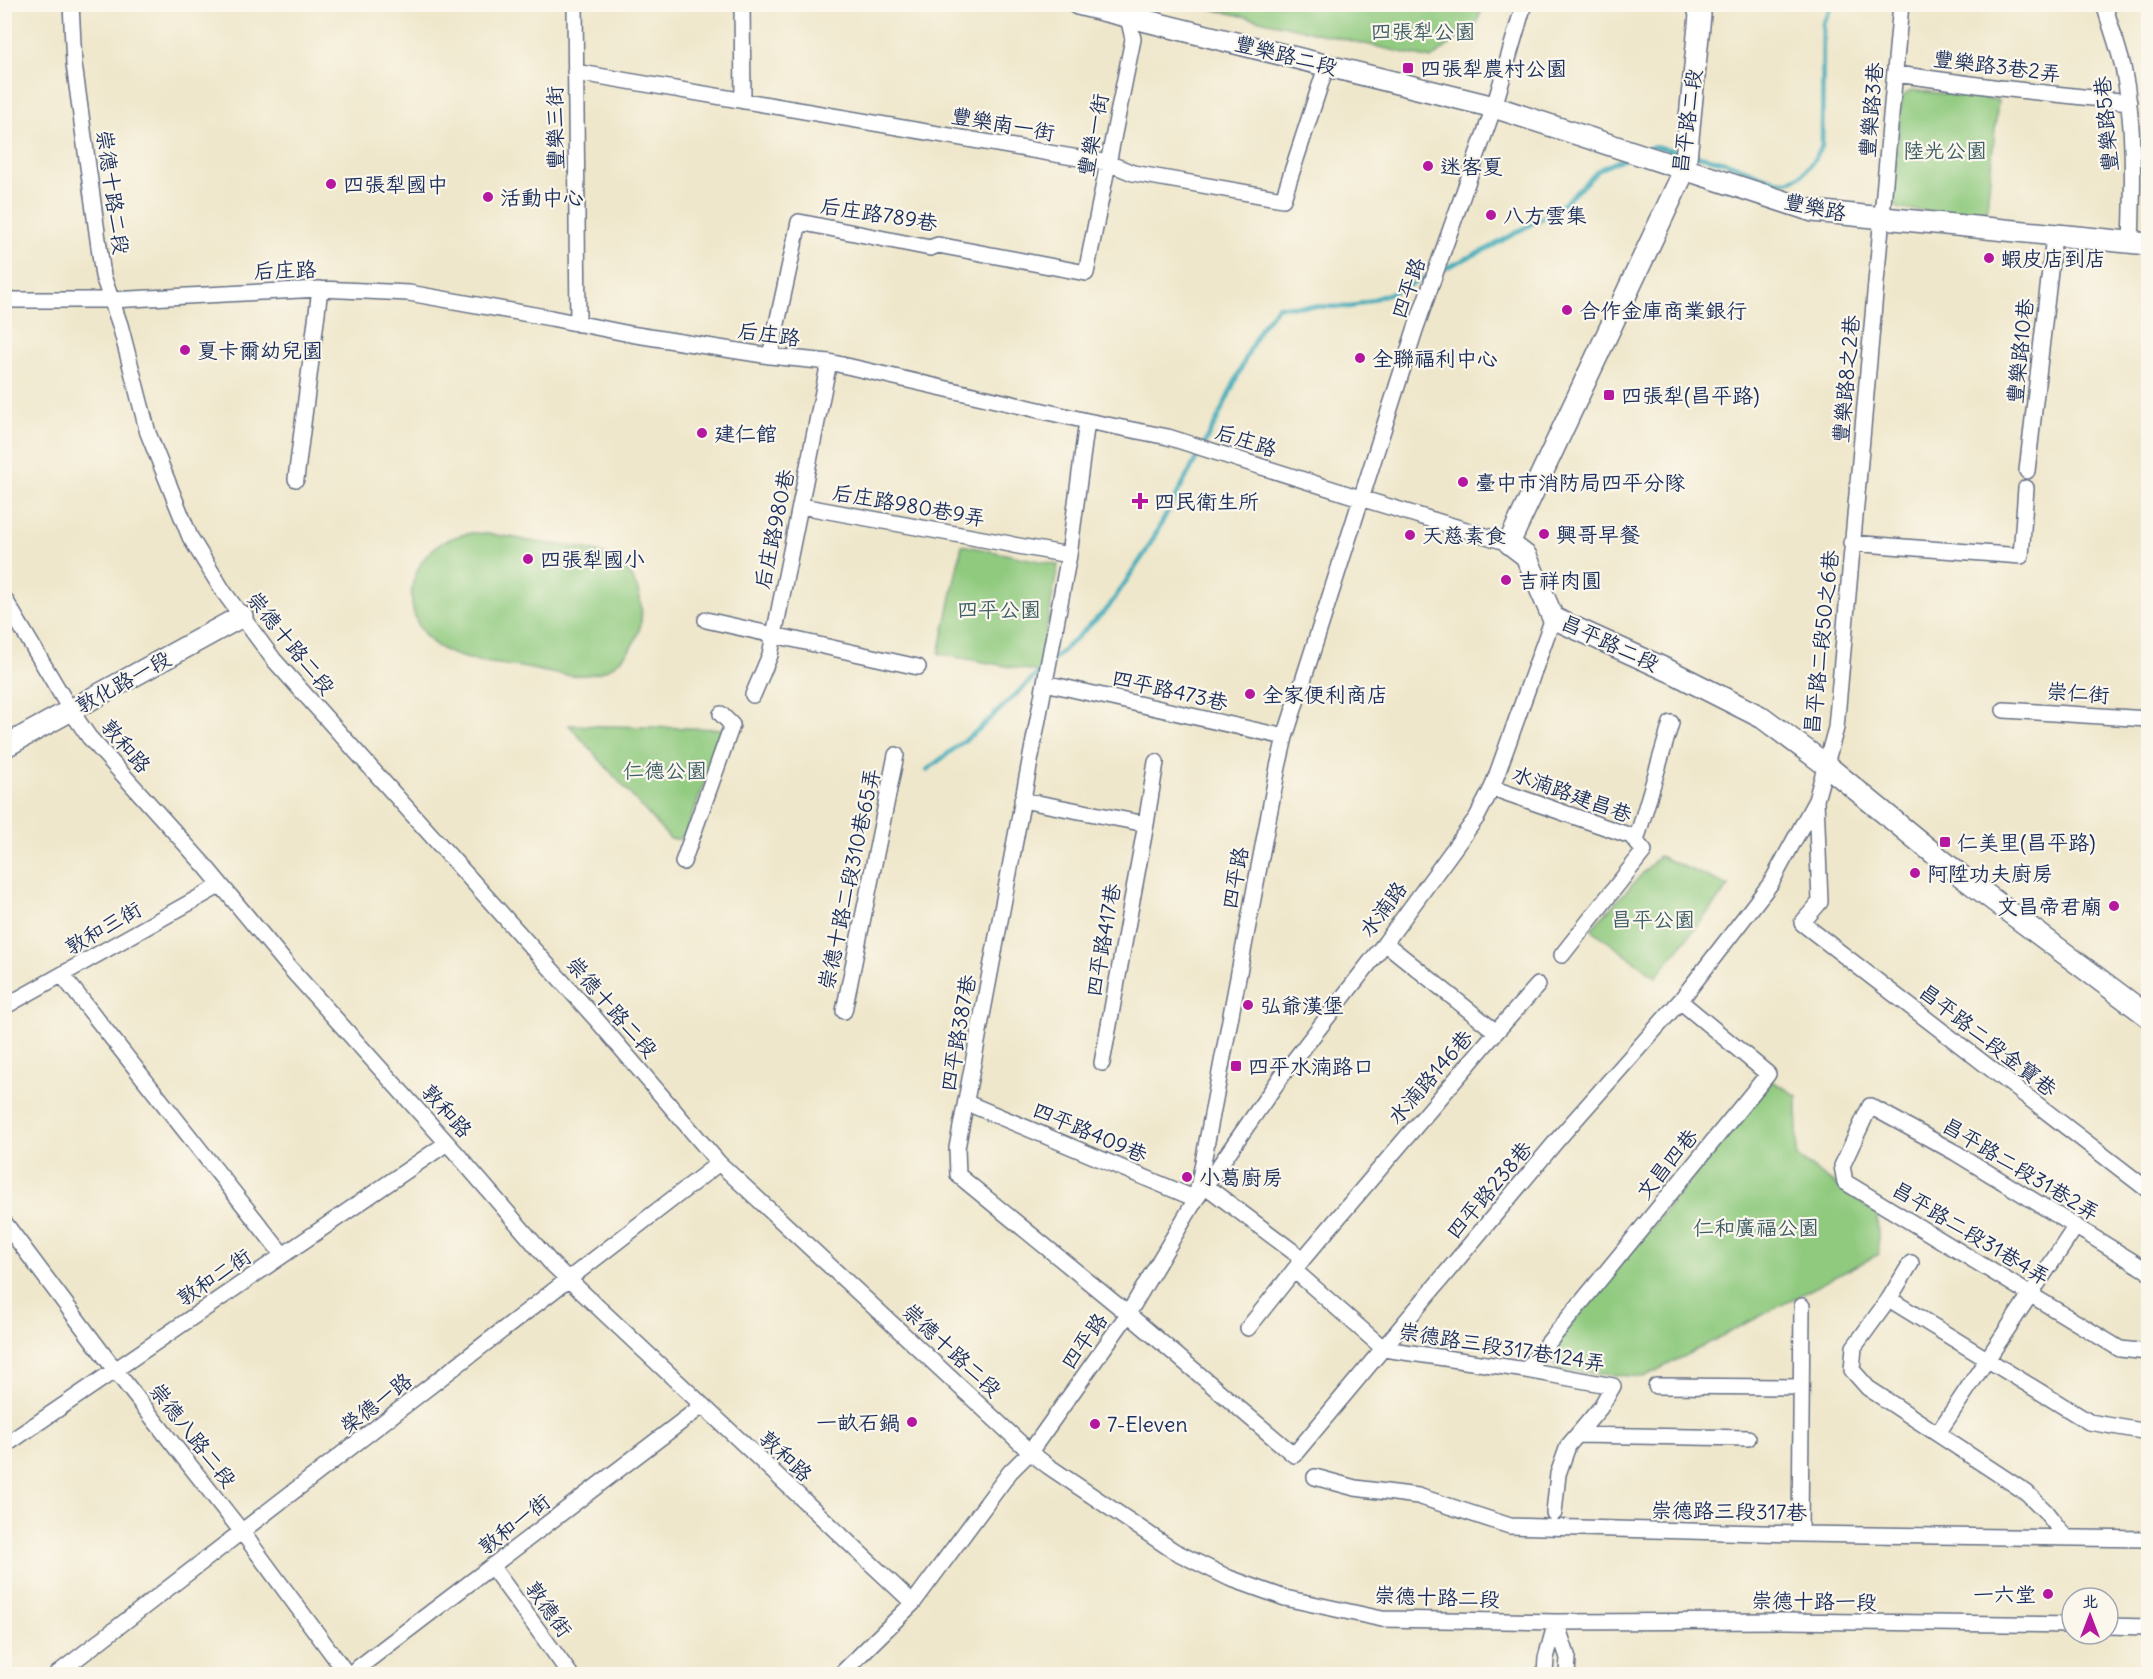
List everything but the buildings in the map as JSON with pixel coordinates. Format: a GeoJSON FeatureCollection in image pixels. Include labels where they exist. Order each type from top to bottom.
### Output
{"type":"FeatureCollection","features":[{"type":"Feature","properties":{"kind":"street","name":"崇德十路二段"},"geometry":{"type":"LineString","coordinates":[[71,4],[77,87],[103,276],[120,325],[148,433],[190,537],[223,591],[274,660],[595,1018],[718,1163],[1030,1452],[1174,1551],[1244,1585],[1286,1598],[1382,1619],[1556,1622]]}},
{"type":"Feature","properties":{"kind":"street","name":"豐樂三街"},"geometry":{"type":"LineString","coordinates":[[575,4],[578,324]]}},
{"type":"Feature","properties":{"kind":"street"},"geometry":{"type":"LineString","coordinates":[[742,4],[743,101]]}},
{"type":"Feature","properties":{"kind":"street","name":"豐樂路二段"},"geometry":{"type":"LineString","coordinates":[[1078,4],[1126,10],[1494,107]]}},
{"type":"Feature","properties":{"kind":"street","name":"四平路"},"geometry":{"type":"LineString","coordinates":[[841,1674],[913,1603],[1011,1472],[1030,1452],[1128,1314],[1196,1199],[1275,778],[1285,737],[1415,330],[1494,107],[1524,4]]}},
{"type":"Feature","properties":{"kind":"street","name":"豐樂路3巷"},"geometry":{"type":"LineString","coordinates":[[1882,219],[1901,4]]}},
{"type":"Feature","properties":{"kind":"street","name":"豐樂路5巷"},"geometry":{"type":"LineString","coordinates":[[2104,4],[2122,66],[2128,102],[2140,243]]}},
{"type":"Feature","properties":{"kind":"street","name":"昌平路二段"},"geometry":{"type":"LineString","coordinates":[[1703,8],[1685,169],[1509,543],[1526,556],[1553,618],[1674,673],[1763,718],[1826,765],[1960,875],[2148,1016]]}},
{"type":"Feature","properties":{"kind":"street","name":"豐樂一街"},"geometry":{"type":"LineString","coordinates":[[1086,273],[1133,39],[1126,10]]}},
{"type":"Feature","properties":{"kind":"street","name":"豐樂南一街"},"geometry":{"type":"LineString","coordinates":[[575,72],[1108,163],[1133,173],[1283,199],[1327,64]]}},
{"type":"Feature","properties":{"kind":"street","name":"豐樂路3巷2弄"},"geometry":{"type":"LineString","coordinates":[[1896,74],[2128,102]]}},
{"type":"Feature","properties":{"kind":"street","name":"豐樂路"},"geometry":{"type":"LineString","coordinates":[[1494,107],[1813,211],[2140,243]]}},
{"type":"Feature","properties":{"kind":"street","name":"豐樂路8之2巷"},"geometry":{"type":"LineString","coordinates":[[1851,543],[1882,219]]}},
{"type":"Feature","properties":{"kind":"street","name":"后庄路789巷"},"geometry":{"type":"LineString","coordinates":[[770,356],[799,222],[930,248],[938,245],[1086,273]]}},
{"type":"Feature","properties":{"kind":"street","name":"豐樂路10巷"},"geometry":{"type":"LineString","coordinates":[[2027,471],[2054,236]]}},
{"type":"Feature","properties":{"kind":"street","name":"后庄路"},"geometry":{"type":"LineString","coordinates":[[4,300],[111,300],[320,289],[410,293],[630,334],[770,356],[829,362],[1087,421],[1168,437],[1509,543]]}},
{"type":"Feature","properties":{"kind":"street"},"geometry":{"type":"LineString","coordinates":[[297,479],[320,289]]}},
{"type":"Feature","properties":{"kind":"street","name":"后庄路980巷"},"geometry":{"type":"LineString","coordinates":[[753,695],[770,655],[829,362]]}},
{"type":"Feature","properties":{"kind":"street","name":"四平路387巷"},"geometry":{"type":"LineString","coordinates":[[1087,421],[1069,555],[957,1148],[958,1175],[1128,1314]]}},
{"type":"Feature","properties":{"kind":"street","name":"昌平路二段50之6巷"},"geometry":{"type":"LineString","coordinates":[[1826,765],[1836,728],[1851,543],[2020,556],[2026,488]]}},
{"type":"Feature","properties":{"kind":"street","name":"后庄路980巷9弄"},"geometry":{"type":"LineString","coordinates":[[801,506],[1069,555]]}},
{"type":"Feature","properties":{"kind":"street","name":"敦和路"},"geometry":{"type":"LineString","coordinates":[[4,598],[89,737],[551,1263],[913,1603]]}},
{"type":"Feature","properties":{"kind":"street","name":"敦化路一段"},"geometry":{"type":"LineString","coordinates":[[4,747],[242,616]]}},
{"type":"Feature","properties":{"kind":"street","name":"水湳路"},"geometry":{"type":"LineString","coordinates":[[1196,1199],[1281,1077],[1477,817],[1492,788],[1553,618]]}},
{"type":"Feature","properties":{"kind":"street"},"geometry":{"type":"LineString","coordinates":[[706,620],[918,667]]}},
{"type":"Feature","properties":{"kind":"street","name":"四平路473巷"},"geometry":{"type":"LineString","coordinates":[[1045,683],[1285,737]]}},
{"type":"Feature","properties":{"kind":"street","name":"崇仁街"},"geometry":{"type":"LineString","coordinates":[[2004,710],[2148,719]]}},
{"type":"Feature","properties":{"kind":"street"},"geometry":{"type":"LineString","coordinates":[[683,862],[732,725],[721,714]]}},
{"type":"Feature","properties":{"kind":"street","name":"水湳路建昌巷"},"geometry":{"type":"LineString","coordinates":[[1636,841],[1671,723]]}},
{"type":"Feature","properties":{"kind":"street","name":"崇德十路二段310巷65弄"},"geometry":{"type":"LineString","coordinates":[[843,1011],[896,755]]}},
{"type":"Feature","properties":{"kind":"street","name":"四平路417巷"},"geometry":{"type":"LineString","coordinates":[[1102,1063],[1156,762]]}},
{"type":"Feature","properties":{"kind":"street","name":"四平路238巷"},"geometry":{"type":"LineString","coordinates":[[1128,1314],[1294,1455],[1559,1138],[1680,1001],[1771,883],[1816,800],[1826,765]]}},
{"type":"Feature","properties":{"kind":"street","name":"水湳路建昌巷"},"geometry":{"type":"LineString","coordinates":[[1492,788],[1631,836],[1644,851],[1562,955]]}},
{"type":"Feature","properties":{"kind":"street"},"geometry":{"type":"LineString","coordinates":[[1022,800],[1146,824]]}},
{"type":"Feature","properties":{"kind":"street","name":"昌平路二段金寶巷"},"geometry":{"type":"LineString","coordinates":[[1816,800],[1820,902],[1803,923],[2148,1190]]}},
{"type":"Feature","properties":{"kind":"street","name":"敦和三街"},"geometry":{"type":"LineString","coordinates":[[4,1007],[221,885]]}},
{"type":"Feature","properties":{"kind":"street","name":"水湳路146巷"},"geometry":{"type":"LineString","coordinates":[[1248,1328],[1298,1265],[1496,1032],[1384,943]]}},
{"type":"Feature","properties":{"kind":"street"},"geometry":{"type":"LineString","coordinates":[[62,975],[283,1255]]}},
{"type":"Feature","properties":{"kind":"street"},"geometry":{"type":"LineString","coordinates":[[1496,1032],[1538,985]]}},
{"type":"Feature","properties":{"kind":"street","name":"文昌四巷"},"geometry":{"type":"LineString","coordinates":[[1526,1370],[1768,1074],[1680,1001]]}},
{"type":"Feature","properties":{"kind":"street","name":"四平路409巷"},"geometry":{"type":"LineString","coordinates":[[967,1103],[1196,1199]]}},
{"type":"Feature","properties":{"kind":"street","name":"昌平路二段31巷2弄"},"geometry":{"type":"LineString","coordinates":[[1870,1106],[1956,1153],[2148,1271]]}},
{"type":"Feature","properties":{"kind":"street","name":"昌平路二段31巷4弄"},"geometry":{"type":"LineString","coordinates":[[1870,1106],[1842,1166],[1845,1182],[2120,1349],[2148,1352]]}},
{"type":"Feature","properties":{"kind":"street","name":"敦和二街"},"geometry":{"type":"LineString","coordinates":[[4,1446],[447,1143]]}},
{"type":"Feature","properties":{"kind":"street","name":"榮德一路"},"geometry":{"type":"LineString","coordinates":[[57,1674],[718,1163]]}},
{"type":"Feature","properties":{"kind":"street"},"geometry":{"type":"LineString","coordinates":[[1206,1186],[1298,1265],[1384,1349]]}},
{"type":"Feature","properties":{"kind":"street","name":"崇德八路二段"},"geometry":{"type":"LineString","coordinates":[[4,1222],[348,1674]]}},
{"type":"Feature","properties":{"kind":"street"},"geometry":{"type":"LineString","coordinates":[[1938,1433],[2076,1226]]}},
{"type":"Feature","properties":{"kind":"street"},"geometry":{"type":"LineString","coordinates":[[1911,1263],[1889,1299],[1854,1347],[1852,1370],[1868,1388],[2027,1493],[2066,1538]]}},
{"type":"Feature","properties":{"kind":"street"},"geometry":{"type":"LineString","coordinates":[[1889,1299],[2089,1422],[2148,1432]]}},
{"type":"Feature","properties":{"kind":"street"},"geometry":{"type":"LineString","coordinates":[[1800,1534],[1803,1306]]}},
{"type":"Feature","properties":{"kind":"street","name":"崇德路三段317巷124弄"},"geometry":{"type":"LineString","coordinates":[[1384,1349],[1526,1370],[1613,1386],[1600,1408],[1568,1446],[1557,1474],[1554,1513]]}},
{"type":"Feature","properties":{"kind":"street"},"geometry":{"type":"LineString","coordinates":[[1656,1386],[1801,1387]]}},
{"type":"Feature","properties":{"kind":"street","name":"敦和一街"},"geometry":{"type":"LineString","coordinates":[[348,1674],[702,1406]]}},
{"type":"Feature","properties":{"kind":"street"},"geometry":{"type":"LineString","coordinates":[[1578,1435],[1748,1438]]}},
{"type":"Feature","properties":{"kind":"street","name":"崇德路三段317巷"},"geometry":{"type":"LineString","coordinates":[[1315,1477],[1355,1488],[1418,1496],[1510,1526],[1800,1534],[2148,1539]]}},
{"type":"Feature","properties":{"kind":"street","name":"敦德街"},"geometry":{"type":"LineString","coordinates":[[492,1567],[570,1674]]}},
{"type":"Feature","properties":{"kind":"street","name":"崇德十路一段"},"geometry":{"type":"LineString","coordinates":[[1556,1622],[1793,1621],[2060,1625]]}},
{"type":"Feature","properties":{"kind":"street"},"geometry":{"type":"LineString","coordinates":[[1545,1674],[1545,1658],[1556,1622]]}},
{"type":"Feature","properties":{"kind":"street"},"geometry":{"type":"LineString","coordinates":[[1556,1622],[1568,1658],[1567,1674]]}},
{"type":"Feature","properties":{"kind":"street"},"geometry":{"type":"LineString","coordinates":[[2120,1626],[2148,1627]]}},
{"type":"Feature","properties":{"kind":"green space"},"geometry":{"type":"Polygon","coordinates":[[[160,4],[443,4],[160,7],[160,4]]]}},
{"type":"Feature","properties":{"kind":"green space","name":"四張犁公園"},"geometry":{"type":"Polygon","coordinates":[[[1483,4],[1477,23],[1431,59],[1194,5],[1483,4]]]}},
{"type":"Feature","properties":{"kind":"green space","name":"陸光公園"},"geometry":{"type":"Polygon","coordinates":[[[1912,90],[1998,100],[1986,216],[1899,209],[1892,199],[1902,97],[1912,90]]]}},
{"type":"Feature","properties":{"kind":"green space"},"geometry":{"type":"Polygon","coordinates":[[[472,533],[587,549],[615,560],[630,574],[640,599],[641,623],[630,649],[604,671],[575,676],[473,660],[443,650],[421,630],[414,614],[412,591],[414,580],[422,561],[433,549],[447,540],[472,533]]]}},
{"type":"Feature","properties":{"kind":"green space","name":"四平公園"},"geometry":{"type":"Polygon","coordinates":[[[962,545],[1058,565],[1039,672],[939,654],[962,545]]]}},
{"type":"Feature","properties":{"kind":"green space","name":"仁德公園"},"geometry":{"type":"Polygon","coordinates":[[[569,725],[726,729],[683,839],[670,839],[569,725]]]}},
{"type":"Feature","properties":{"kind":"green space","name":"昌平公園"},"geometry":{"type":"Polygon","coordinates":[[[1659,856],[1729,886],[1656,977],[1591,929],[1659,856]]]}},
{"type":"Feature","properties":{"kind":"green space","name":"仁和廣福公園"},"geometry":{"type":"Polygon","coordinates":[[[1772,1081],[1797,1096],[1797,1157],[1877,1214],[1879,1254],[1644,1377],[1558,1371],[1547,1354],[1772,1081]]]}},
{"type":"Feature","properties":{"kind":"waterway"},"geometry":{"type":"LineString","coordinates":[[1693,155],[1729,163],[1774,180],[1794,179],[1803,173],[1822,146],[1823,23],[1833,4]]}},
{"type":"Feature","properties":{"kind":"waterway"},"geometry":{"type":"LineString","coordinates":[[1647,149],[1654,146],[1682,152]]}},
{"type":"Feature","properties":{"kind":"waterway"},"geometry":{"type":"LineString","coordinates":[[1439,271],[1489,248],[1558,209],[1600,169],[1625,158]]}},
{"type":"Feature","properties":{"kind":"waterway"},"geometry":{"type":"LineString","coordinates":[[1054,659],[1108,608],[1147,550],[1216,422],[1259,330],[1278,306],[1351,307],[1399,290],[1429,276]]}},
{"type":"Feature","properties":{"kind":"waterway"},"geometry":{"type":"LineString","coordinates":[[927,770],[978,730],[1043,669]]}},
{"type":"Feature","properties":{"kind":"place","name":"四張犁農村公園"},"geometry":{"type":"Point","coordinates":[1408,68]}},
{"type":"Feature","properties":{"kind":"place","name":"迷客夏"},"geometry":{"type":"Point","coordinates":[1428,166]}},
{"type":"Feature","properties":{"kind":"place","name":"四張犁國中"},"geometry":{"type":"Point","coordinates":[331,184]}},
{"type":"Feature","properties":{"kind":"place","name":"活動中心"},"geometry":{"type":"Point","coordinates":[488,197]}},
{"type":"Feature","properties":{"kind":"place","name":"八方雲集"},"geometry":{"type":"Point","coordinates":[1491,215]}},
{"type":"Feature","properties":{"kind":"place","name":"蝦皮店到店"},"geometry":{"type":"Point","coordinates":[1989,258]}},
{"type":"Feature","properties":{"kind":"place","name":"合作金庫商業銀行"},"geometry":{"type":"Point","coordinates":[1567,310]}},
{"type":"Feature","properties":{"kind":"place","name":"夏卡爾幼兒園"},"geometry":{"type":"Point","coordinates":[185,350]}},
{"type":"Feature","properties":{"kind":"place","name":"全聯福利中心"},"geometry":{"type":"Point","coordinates":[1360,358]}},
{"type":"Feature","properties":{"kind":"place","name":"四張犁(昌平路)"},"geometry":{"type":"Point","coordinates":[1609,395]}},
{"type":"Feature","properties":{"kind":"place","name":"建仁館"},"geometry":{"type":"Point","coordinates":[702,433]}},
{"type":"Feature","properties":{"kind":"place","name":"臺中市消防局四平分隊"},"geometry":{"type":"Point","coordinates":[1463,482]}},
{"type":"Feature","properties":{"kind":"place","name":"四民衛生所"},"geometry":{"type":"Point","coordinates":[1140,501]}},
{"type":"Feature","properties":{"kind":"place","name":"興哥早餐"},"geometry":{"type":"Point","coordinates":[1544,534]}},
{"type":"Feature","properties":{"kind":"place","name":"天慈素食"},"geometry":{"type":"Point","coordinates":[1410,535]}},
{"type":"Feature","properties":{"kind":"place","name":"四張犁國小"},"geometry":{"type":"Point","coordinates":[528,559]}},
{"type":"Feature","properties":{"kind":"place","name":"吉祥肉圓"},"geometry":{"type":"Point","coordinates":[1506,580]}},
{"type":"Feature","properties":{"kind":"place","name":"全家便利商店"},"geometry":{"type":"Point","coordinates":[1250,694]}},
{"type":"Feature","properties":{"kind":"place","name":"仁美里(昌平路)"},"geometry":{"type":"Point","coordinates":[1945,842]}},
{"type":"Feature","properties":{"kind":"place","name":"阿陞功夫廚房"},"geometry":{"type":"Point","coordinates":[1915,873]}},
{"type":"Feature","properties":{"kind":"place","name":"文昌帝君廟"},"geometry":{"type":"Point","coordinates":[2114,906]}},
{"type":"Feature","properties":{"kind":"place","name":"弘爺漢堡"},"geometry":{"type":"Point","coordinates":[1248,1005]}},
{"type":"Feature","properties":{"kind":"place","name":"四平水湳路口"},"geometry":{"type":"Point","coordinates":[1236,1066]}},
{"type":"Feature","properties":{"kind":"place","name":"小葛廚房"},"geometry":{"type":"Point","coordinates":[1187,1177]}},
{"type":"Feature","properties":{"kind":"place","name":"一畝石鍋"},"geometry":{"type":"Point","coordinates":[912,1422]}},
{"type":"Feature","properties":{"kind":"place","name":"7-Eleven"},"geometry":{"type":"Point","coordinates":[1095,1424]}},
{"type":"Feature","properties":{"kind":"place","name":"一六堂"},"geometry":{"type":"Point","coordinates":[2048,1594]}}]}
